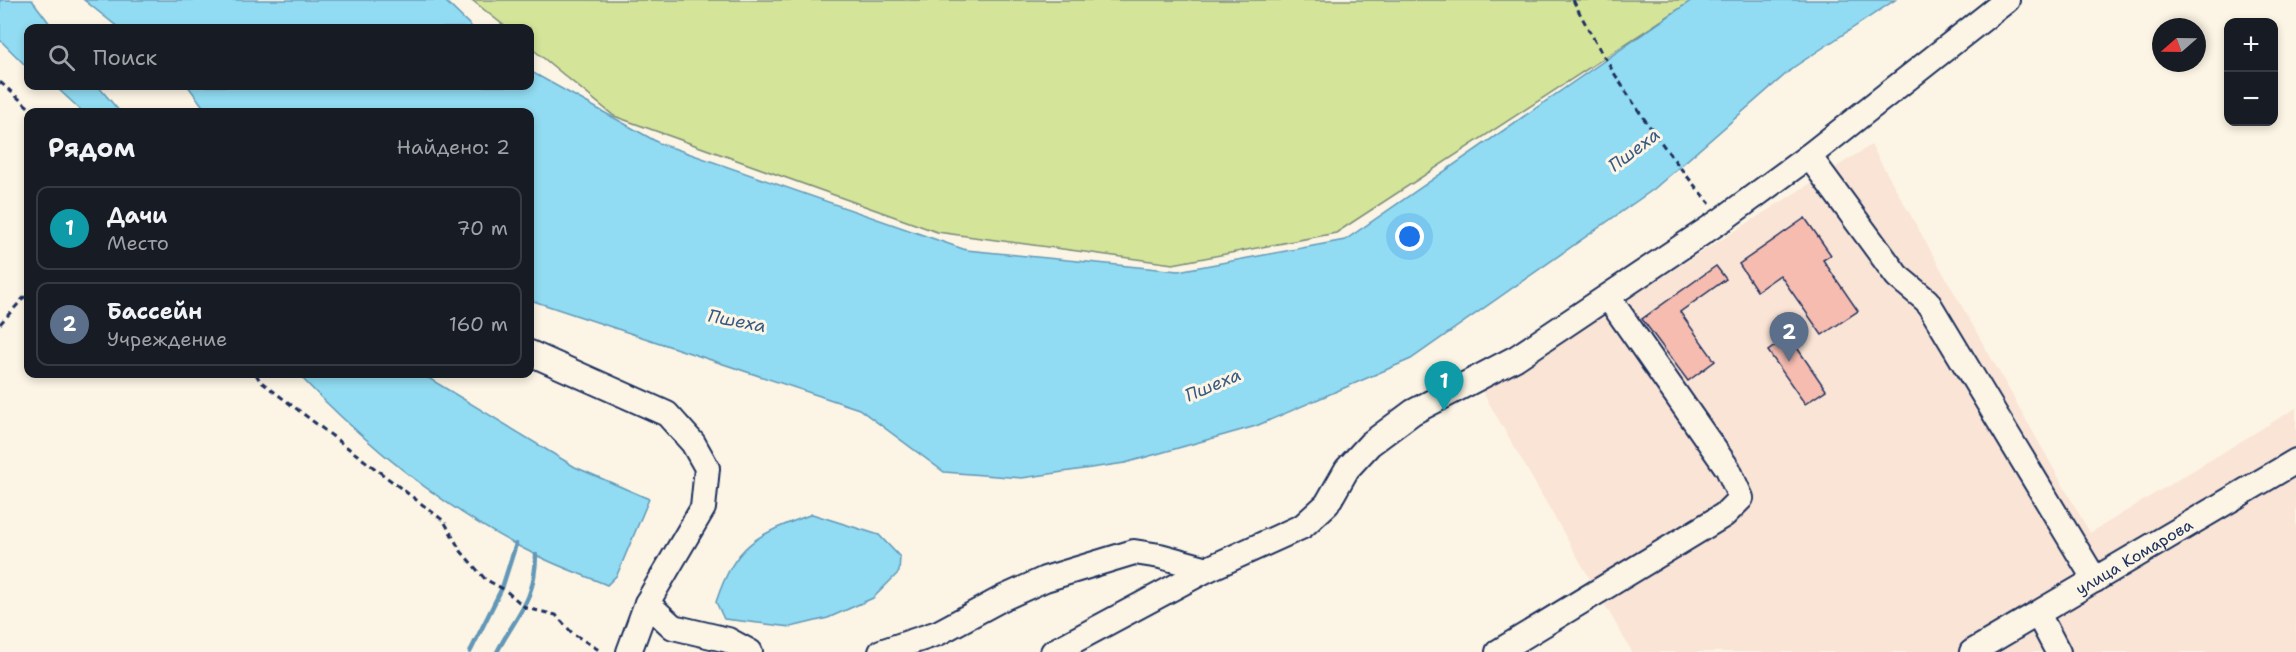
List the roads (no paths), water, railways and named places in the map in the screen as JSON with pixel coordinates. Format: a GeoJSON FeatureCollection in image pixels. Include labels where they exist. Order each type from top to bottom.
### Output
{"type":"FeatureCollection","features":[{"type":"Feature","properties":{"kind":"lane"},"geometry":{"type":"LineString","coordinates":[[1053,652],[1208,569],[1303,526],[1327,504],[1347,469],[1370,444],[1413,412],[1516,358],[1723,219],[1809,156],[2007,0]]}},
{"type":"Feature","properties":{"kind":"lane"},"geometry":{"type":"LineString","coordinates":[[1809,156],[1897,276],[1927,301],[2095,580]]}},
{"type":"Feature","properties":{"kind":"lane"},"geometry":{"type":"LineString","coordinates":[[1498,652],[1724,515],[1741,498],[1728,469],[1608,297]]}},
{"type":"Feature","properties":{"kind":"lane"},"geometry":{"type":"LineString","coordinates":[[534,355],[667,414],[693,443],[707,468],[703,508],[647,603],[628,652]]}},
{"type":"Feature","properties":{"kind":"lane","name":"улица Комарова"},"geometry":{"type":"LineString","coordinates":[[1972,652],[2296,461]]}},
{"type":"Feature","properties":{"kind":"lane"},"geometry":{"type":"LineString","coordinates":[[881,652],[938,633],[1046,579],[1134,552],[1160,556],[1208,569]]}},
{"type":"Feature","properties":{"kind":"lane"},"geometry":{"type":"LineString","coordinates":[[647,603],[673,627],[728,640],[750,652]]}},
{"type":"Feature","properties":{"kind":"lane"},"geometry":{"type":"LineString","coordinates":[[2038,614],[2058,652]]}},
{"type":"Feature","properties":{"kind":"water"},"geometry":{"type":"Polygon","coordinates":[[[0,0],[32,0],[50,24],[24,24],[24,64],[0,40],[0,0]]]}},
{"type":"Feature","properties":{"kind":"water"},"geometry":{"type":"Polygon","coordinates":[[[84,0],[444,0],[469,24],[114,24],[84,0]]]}},
{"type":"Feature","properties":{"kind":"water","name":"Пшеха"},"geometry":{"type":"Polygon","coordinates":[[[1692,0],[1895,0],[1794,67],[1654,189],[1411,359],[1256,426],[1125,463],[1022,478],[944,472],[859,409],[534,301],[534,108],[204,108],[191,90],[534,90],[534,73],[659,143],[966,250],[1178,271],[1345,240],[1692,0]]]}},
{"type":"Feature","properties":{"kind":"water"},"geometry":{"type":"Polygon","coordinates":[[[59,90],[101,90],[117,108],[79,108],[59,90]]]}},
{"type":"Feature","properties":{"kind":"water"},"geometry":{"type":"Polygon","coordinates":[[[302,378],[429,378],[575,467],[649,499],[617,575],[607,585],[545,559],[503,538],[409,475],[324,401],[302,378]]]}},
{"type":"Feature","properties":{"kind":"water"},"geometry":{"type":"Polygon","coordinates":[[[812,514],[879,535],[900,557],[899,572],[873,598],[828,618],[791,627],[724,619],[716,602],[732,566],[741,553],[763,535],[812,514]]]}},
{"type":"Feature","properties":{"kind":"waterway"},"geometry":{"type":"LineString","coordinates":[[470,652],[502,588],[516,544]]}},
{"type":"Feature","properties":{"kind":"waterway"},"geometry":{"type":"LineString","coordinates":[[497,652],[524,607],[532,585],[536,555]]}},
{"type":"Feature","properties":{"kind":"place","name":"Бассейн"},"geometry":{"type":"Point","coordinates":[1789,362]}},
{"type":"Feature","properties":{"kind":"place","name":"Дачи"},"geometry":{"type":"Point","coordinates":[1444,411]}}]}
